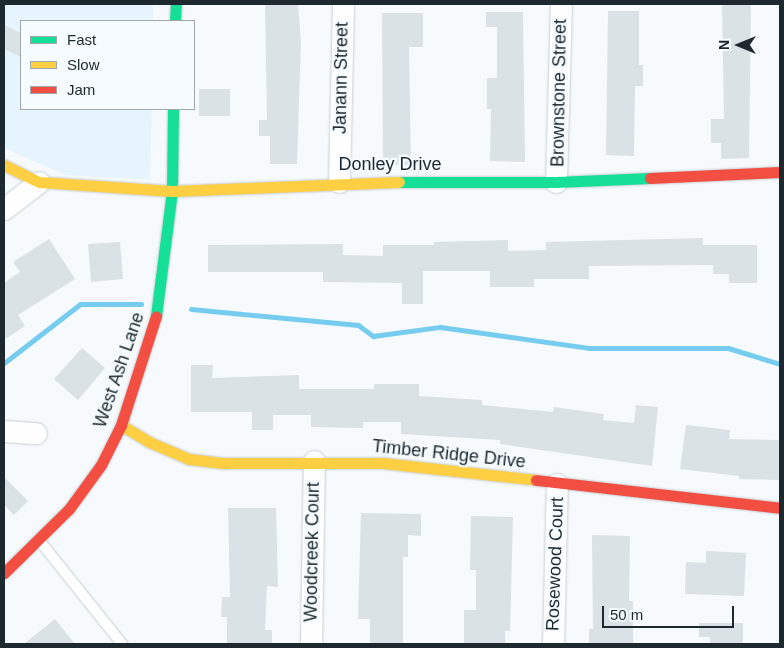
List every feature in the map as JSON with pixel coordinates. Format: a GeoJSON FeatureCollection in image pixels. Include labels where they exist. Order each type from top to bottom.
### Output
{"type":"FeatureCollection","features":[{"type":"Feature","properties":{"kind":"street"},"geometry":{"type":"LineString","coordinates":[[175,20],[176,4]]}},
{"type":"Feature","properties":{"kind":"street","name":"Janann Street"},"geometry":{"type":"LineString","coordinates":[[339,182],[343,4]]}},
{"type":"Feature","properties":{"kind":"street","name":"Brownstone Street"},"geometry":{"type":"LineString","coordinates":[[556,182],[561,4]]}},
{"type":"Feature","properties":{"kind":"street","name":"West Ash Lane"},"geometry":{"type":"LineString","coordinates":[[4,573],[69,509],[101,465],[121,425],[150,341],[159,306],[172,190],[173,110]]}},
{"type":"Feature","properties":{"kind":"street","name":"Donley Drive"},"geometry":{"type":"LineString","coordinates":[[4,165],[39,182],[217,191],[339,182],[556,182],[780,172]]}},
{"type":"Feature","properties":{"kind":"street"},"geometry":{"type":"LineString","coordinates":[[4,209],[39,182]]}},
{"type":"Feature","properties":{"kind":"street","name":"Timber Ridge Drive"},"geometry":{"type":"LineString","coordinates":[[121,425],[149,442],[189,459],[262,465],[314,461],[383,463],[780,508]]}},
{"type":"Feature","properties":{"kind":"street"},"geometry":{"type":"LineString","coordinates":[[4,431],[36,433]]}},
{"type":"Feature","properties":{"kind":"street","name":"Woodcreek Court"},"geometry":{"type":"LineString","coordinates":[[311,644],[314,461]]}},
{"type":"Feature","properties":{"kind":"street","name":"Rosewood Court"},"geometry":{"type":"LineString","coordinates":[[553,644],[557,484]]}},
{"type":"Feature","properties":{"kind":"lane"},"geometry":{"type":"LineString","coordinates":[[163,4],[176,4]]}},
{"type":"Feature","properties":{"kind":"lane"},"geometry":{"type":"LineString","coordinates":[[39,540],[122,644]]}},
{"type":"Feature","properties":{"kind":"shaded area"},"geometry":{"type":"Polygon","coordinates":[[[4,4],[153,4],[153,20],[20,20],[20,110],[152,110],[150,180],[65,175],[4,148],[4,4]]]}},
{"type":"Feature","properties":{"kind":"building"},"geometry":{"type":"Polygon","coordinates":[[[265,4],[298,4],[301,42],[297,164],[270,164],[270,136],[259,136],[259,120],[267,120],[265,4]]]}},
{"type":"Feature","properties":{"kind":"building"},"geometry":{"type":"Polygon","coordinates":[[[722,4],[751,4],[749,158],[721,159],[721,143],[711,143],[711,119],[724,119],[722,4]]]}},
{"type":"Feature","properties":{"kind":"building"},"geometry":{"type":"Polygon","coordinates":[[[608,11],[639,11],[639,65],[643,65],[643,86],[635,86],[634,156],[606,155],[608,11]]]}},
{"type":"Feature","properties":{"kind":"building"},"geometry":{"type":"Polygon","coordinates":[[[486,12],[523,12],[525,162],[490,161],[491,109],[487,109],[487,78],[497,78],[497,27],[486,27],[486,12]]]}},
{"type":"Feature","properties":{"kind":"building"},"geometry":{"type":"Polygon","coordinates":[[[382,13],[423,13],[423,47],[409,47],[411,165],[383,165],[382,13]]]}},
{"type":"Feature","properties":{"kind":"building"},"geometry":{"type":"Polygon","coordinates":[[[4,25],[20,33],[20,57],[4,49],[4,25]]]}},
{"type":"Feature","properties":{"kind":"building"},"geometry":{"type":"Polygon","coordinates":[[[199,89],[230,89],[230,116],[199,116],[199,89]]]}},
{"type":"Feature","properties":{"kind":"building"},"geometry":{"type":"Polygon","coordinates":[[[703,238],[703,245],[757,245],[757,283],[729,283],[729,274],[713,274],[713,265],[589,266],[589,279],[534,279],[534,287],[490,287],[490,271],[423,271],[423,304],[402,304],[402,283],[323,282],[323,272],[208,272],[208,245],[343,244],[343,255],[383,256],[383,245],[434,245],[434,242],[508,240],[508,251],[546,250],[546,242],[703,238]]]}},
{"type":"Feature","properties":{"kind":"building"},"geometry":{"type":"Polygon","coordinates":[[[49,239],[75,279],[18,315],[25,326],[4,340],[4,283],[20,272],[13,262],[49,239]]]}},
{"type":"Feature","properties":{"kind":"building"},"geometry":{"type":"Polygon","coordinates":[[[120,242],[123,279],[91,282],[88,244],[120,242]]]}},
{"type":"Feature","properties":{"kind":"building"},"geometry":{"type":"Polygon","coordinates":[[[82,348],[105,368],[78,400],[54,379],[82,348]]]}},
{"type":"Feature","properties":{"kind":"building"},"geometry":{"type":"Polygon","coordinates":[[[191,365],[213,365],[212,378],[299,375],[299,389],[374,389],[374,384],[419,384],[419,396],[482,400],[482,405],[553,412],[554,407],[604,414],[603,420],[634,423],[636,405],[658,407],[652,466],[500,444],[500,440],[401,434],[401,422],[363,422],[363,428],[311,427],[311,415],[273,415],[273,430],[252,430],[252,412],[191,412],[191,365]]]}},
{"type":"Feature","properties":{"kind":"building"},"geometry":{"type":"Polygon","coordinates":[[[686,425],[730,430],[729,439],[780,440],[780,480],[739,479],[739,476],[680,469],[686,425]]]}},
{"type":"Feature","properties":{"kind":"building"},"geometry":{"type":"Polygon","coordinates":[[[4,477],[28,501],[14,515],[4,505],[4,477]]]}},
{"type":"Feature","properties":{"kind":"building"},"geometry":{"type":"Polygon","coordinates":[[[228,508],[276,508],[278,587],[267,586],[265,630],[272,630],[272,644],[227,644],[227,617],[221,617],[222,597],[230,597],[228,508]]]}},
{"type":"Feature","properties":{"kind":"building"},"geometry":{"type":"Polygon","coordinates":[[[361,513],[421,514],[421,536],[408,535],[408,557],[403,557],[403,644],[370,644],[370,619],[358,619],[361,513]]]}},
{"type":"Feature","properties":{"kind":"building"},"geometry":{"type":"Polygon","coordinates":[[[471,516],[513,517],[510,631],[505,631],[505,644],[464,644],[464,610],[476,610],[476,570],[470,570],[471,516]]]}},
{"type":"Feature","properties":{"kind":"building"},"geometry":{"type":"Polygon","coordinates":[[[592,535],[630,536],[629,601],[633,601],[633,644],[589,644],[589,629],[593,629],[592,535]]]}},
{"type":"Feature","properties":{"kind":"building"},"geometry":{"type":"Polygon","coordinates":[[[706,551],[746,553],[744,596],[685,594],[686,562],[706,563],[706,551]]]}},
{"type":"Feature","properties":{"kind":"building"},"geometry":{"type":"Polygon","coordinates":[[[55,619],[75,644],[24,644],[55,619]]]}},
{"type":"Feature","properties":{"kind":"building"},"geometry":{"type":"Polygon","coordinates":[[[699,623],[743,623],[743,644],[710,644],[710,637],[699,637],[699,623]]]}},
{"type":"Feature","properties":{"kind":"waterway"},"geometry":{"type":"LineString","coordinates":[[4,363],[80,304],[141,304]]}},
{"type":"Feature","properties":{"kind":"waterway"},"geometry":{"type":"LineString","coordinates":[[191,309],[358,325],[373,336],[440,327],[589,348],[728,348],[780,364]]}},
{"type":"Feature","properties":{"kind":"traffic: fast"},"geometry":{"type":"LineString","coordinates":[[175,20],[176,4]]}},
{"type":"Feature","properties":{"kind":"traffic: fast"},"geometry":{"type":"LineString","coordinates":[[156,316],[172,191],[173,110]]}},
{"type":"Feature","properties":{"kind":"traffic: fast"},"geometry":{"type":"LineString","coordinates":[[399,182],[556,182],[650,178]]}},
{"type":"Feature","properties":{"kind":"traffic: slow"},"geometry":{"type":"LineString","coordinates":[[4,165],[39,182],[172,191],[399,182]]}},
{"type":"Feature","properties":{"kind":"traffic: slow"},"geometry":{"type":"LineString","coordinates":[[121,425],[149,442],[189,459],[224,463],[383,463],[536,480]]}},
{"type":"Feature","properties":{"kind":"traffic: jam"},"geometry":{"type":"LineString","coordinates":[[650,178],[780,172]]}},
{"type":"Feature","properties":{"kind":"traffic: jam"},"geometry":{"type":"LineString","coordinates":[[4,573],[69,509],[101,465],[121,425],[156,316]]}},
{"type":"Feature","properties":{"kind":"traffic: jam"},"geometry":{"type":"LineString","coordinates":[[536,480],[780,508]]}}]}
